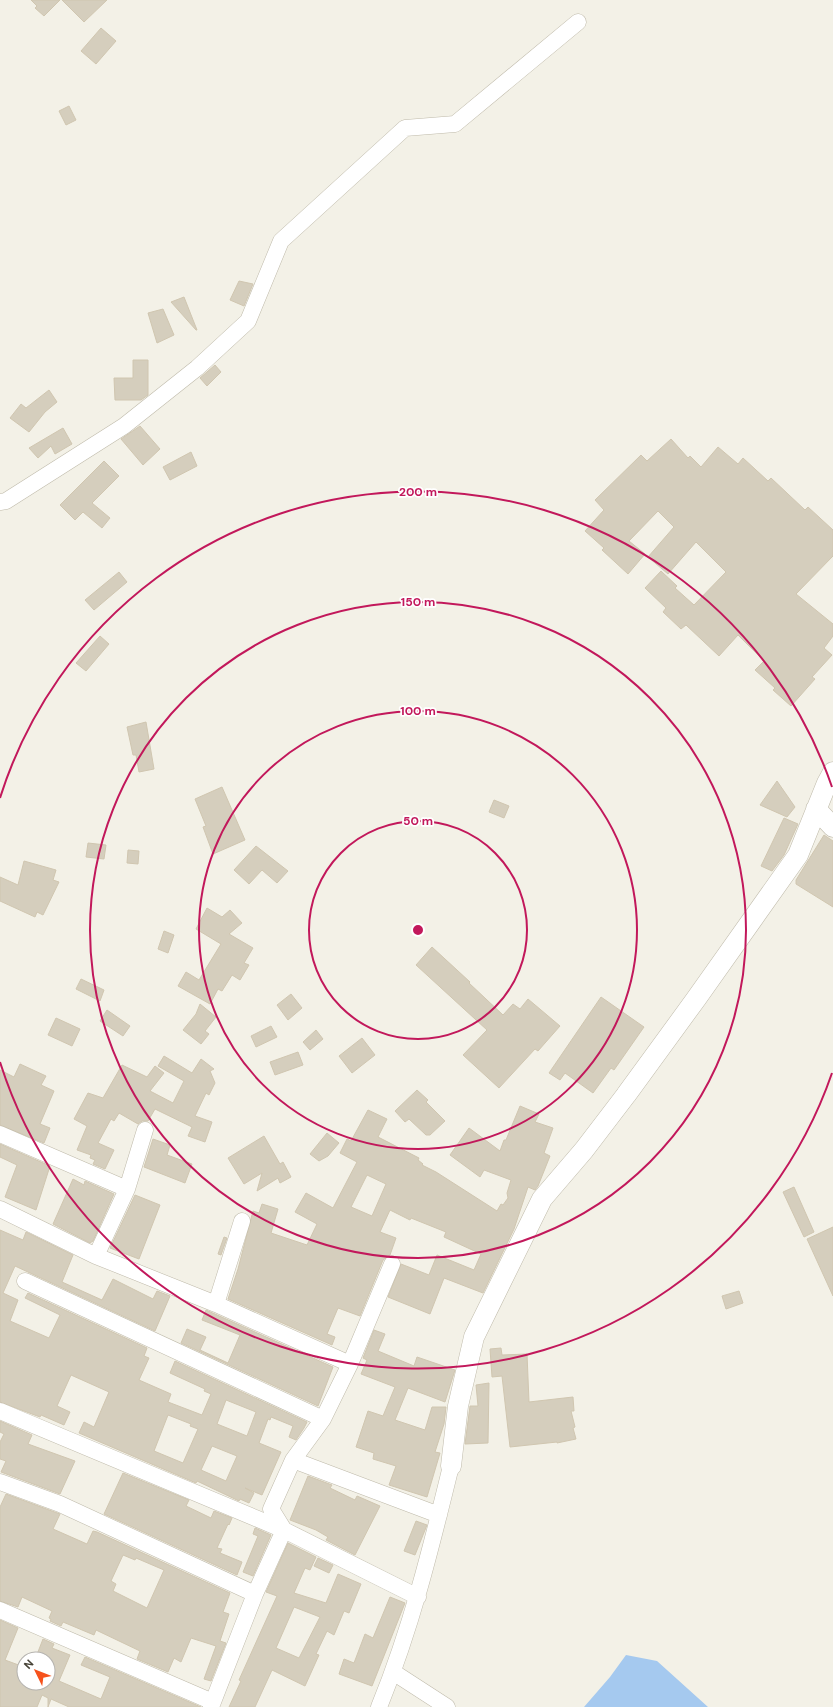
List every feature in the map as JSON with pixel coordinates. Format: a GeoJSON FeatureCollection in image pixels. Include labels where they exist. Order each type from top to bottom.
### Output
{"type":"FeatureCollection","features":[{"type":"Feature","properties":{"kind":"street"},"geometry":{"type":"LineString","coordinates":[[0,502],[6,501],[124,426],[197,368],[248,321],[282,241],[405,128],[455,124],[578,22]]}},
{"type":"Feature","properties":{"kind":"street"},"geometry":{"type":"LineString","coordinates":[[379,1707],[393,1672],[418,1597],[451,1466],[458,1406],[474,1337],[542,1199],[584,1150],[696,999],[798,855],[816,809],[833,772]]}},
{"type":"Feature","properties":{"kind":"street"},"geometry":{"type":"LineString","coordinates":[[816,809],[833,827]]}},
{"type":"Feature","properties":{"kind":"street"},"geometry":{"type":"LineString","coordinates":[[96,1256],[127,1189],[145,1130]]}},
{"type":"Feature","properties":{"kind":"street"},"geometry":{"type":"LineString","coordinates":[[0,1134],[127,1189]]}},
{"type":"Feature","properties":{"kind":"street"},"geometry":{"type":"LineString","coordinates":[[0,1209],[96,1256],[216,1304],[350,1364]]}},
{"type":"Feature","properties":{"kind":"street"},"geometry":{"type":"LineString","coordinates":[[216,1304],[242,1220]]}},
{"type":"Feature","properties":{"kind":"street"},"geometry":{"type":"LineString","coordinates":[[284,1530],[271,1509],[294,1460],[322,1419],[350,1364],[392,1264]]}},
{"type":"Feature","properties":{"kind":"street"},"geometry":{"type":"LineString","coordinates":[[25,1281],[322,1419]]}},
{"type":"Feature","properties":{"kind":"street"},"geometry":{"type":"LineString","coordinates":[[0,1411],[284,1530],[418,1597]]}},
{"type":"Feature","properties":{"kind":"street"},"geometry":{"type":"LineString","coordinates":[[294,1460],[439,1515]]}},
{"type":"Feature","properties":{"kind":"street"},"geometry":{"type":"LineString","coordinates":[[0,1482],[60,1504],[254,1594]]}},
{"type":"Feature","properties":{"kind":"street"},"geometry":{"type":"LineString","coordinates":[[0,1610],[212,1705],[254,1594],[284,1530]]}},
{"type":"Feature","properties":{"kind":"street"},"geometry":{"type":"LineString","coordinates":[[393,1672],[447,1707]]}},
{"type":"Feature","properties":{"kind":"water"},"geometry":{"type":"Polygon","coordinates":[[[626,1655],[657,1661],[708,1707],[584,1707],[610,1677],[626,1655]]]}},
{"type":"Feature","properties":{"kind":"building"},"geometry":{"type":"Polygon","coordinates":[[[31,0],[60,0],[44,16],[35,8],[37,6],[31,0]]]}},
{"type":"Feature","properties":{"kind":"building"},"geometry":{"type":"Polygon","coordinates":[[[62,0],[107,0],[84,22],[62,0]]]}},
{"type":"Feature","properties":{"kind":"building"},"geometry":{"type":"Polygon","coordinates":[[[101,28],[116,41],[96,64],[81,51],[101,28]]]}},
{"type":"Feature","properties":{"kind":"building"},"geometry":{"type":"Polygon","coordinates":[[[69,106],[76,120],[66,125],[59,111],[69,106]]]}},
{"type":"Feature","properties":{"kind":"building"},"geometry":{"type":"Polygon","coordinates":[[[239,281],[253,284],[244,306],[230,300],[239,281]]]}},
{"type":"Feature","properties":{"kind":"building"},"geometry":{"type":"Polygon","coordinates":[[[184,297],[197,330],[171,302],[184,297]]]}},
{"type":"Feature","properties":{"kind":"building"},"geometry":{"type":"Polygon","coordinates":[[[163,309],[174,335],[157,343],[148,313],[163,309]]]}},
{"type":"Feature","properties":{"kind":"building"},"geometry":{"type":"Polygon","coordinates":[[[133,360],[148,360],[148,395],[141,400],[115,400],[114,378],[133,378],[133,360]]]}},
{"type":"Feature","properties":{"kind":"building"},"geometry":{"type":"Polygon","coordinates":[[[215,365],[221,372],[207,386],[200,378],[215,365]]]}},
{"type":"Feature","properties":{"kind":"building"},"geometry":{"type":"Polygon","coordinates":[[[49,390],[57,402],[45,412],[29,432],[10,418],[21,404],[26,408],[49,390]]]}},
{"type":"Feature","properties":{"kind":"building"},"geometry":{"type":"Polygon","coordinates":[[[140,426],[160,449],[143,465],[121,439],[140,426]]]}},
{"type":"Feature","properties":{"kind":"building"},"geometry":{"type":"Polygon","coordinates":[[[63,428],[72,444],[55,454],[51,446],[38,458],[29,448],[63,428]]]}},
{"type":"Feature","properties":{"kind":"building"},"geometry":{"type":"Polygon","coordinates":[[[671,439],[688,458],[690,456],[701,467],[718,447],[738,464],[743,458],[768,481],[771,478],[805,510],[808,507],[833,530],[833,556],[796,594],[833,624],[833,636],[824,648],[832,655],[812,677],[815,679],[791,706],[773,690],[775,688],[755,670],[764,661],[738,635],[719,656],[686,625],[681,629],[663,612],[666,608],[645,588],[661,571],[677,586],[675,588],[694,605],[726,572],[696,542],[668,574],[648,557],[674,527],[658,511],[629,541],[645,554],[628,574],[602,550],[604,548],[585,531],[604,510],[595,500],[641,455],[647,461],[671,439]]]}},
{"type":"Feature","properties":{"kind":"building"},"geometry":{"type":"Polygon","coordinates":[[[191,452],[197,466],[170,480],[163,467],[191,452]]]}},
{"type":"Feature","properties":{"kind":"building"},"geometry":{"type":"Polygon","coordinates":[[[104,461],[119,476],[92,503],[110,518],[102,528],[83,512],[75,520],[60,505],[104,461]]]}},
{"type":"Feature","properties":{"kind":"building"},"geometry":{"type":"Polygon","coordinates":[[[119,572],[127,582],[94,610],[85,600],[119,572]]]}},
{"type":"Feature","properties":{"kind":"building"},"geometry":{"type":"Polygon","coordinates":[[[100,636],[109,644],[86,671],[76,663],[100,636]]]}},
{"type":"Feature","properties":{"kind":"building"},"geometry":{"type":"Polygon","coordinates":[[[146,722],[154,769],[139,772],[136,755],[133,755],[127,727],[146,722]]]}},
{"type":"Feature","properties":{"kind":"building"},"geometry":{"type":"Polygon","coordinates":[[[777,781],[795,807],[787,817],[760,805],[777,781]]]}},
{"type":"Feature","properties":{"kind":"building"},"geometry":{"type":"Polygon","coordinates":[[[222,787],[245,840],[213,854],[203,827],[206,826],[195,799],[222,787]]]}},
{"type":"Feature","properties":{"kind":"building"},"geometry":{"type":"Polygon","coordinates":[[[494,800],[509,806],[504,818],[489,812],[494,800]]]}},
{"type":"Feature","properties":{"kind":"building"},"geometry":{"type":"Polygon","coordinates":[[[784,818],[798,824],[784,855],[772,871],[761,866],[784,818]]]}},
{"type":"Feature","properties":{"kind":"building"},"geometry":{"type":"Polygon","coordinates":[[[824,835],[833,841],[833,907],[796,884],[796,880],[824,835]]]}},
{"type":"Feature","properties":{"kind":"building"},"geometry":{"type":"Polygon","coordinates":[[[88,843],[106,845],[104,859],[86,857],[88,843]]]}},
{"type":"Feature","properties":{"kind":"building"},"geometry":{"type":"Polygon","coordinates":[[[256,846],[288,871],[277,883],[262,870],[249,884],[234,870],[256,846]]]}},
{"type":"Feature","properties":{"kind":"building"},"geometry":{"type":"Polygon","coordinates":[[[128,850],[139,851],[138,864],[127,863],[128,850]]]}},
{"type":"Feature","properties":{"kind":"building"},"geometry":{"type":"Polygon","coordinates":[[[24,861],[56,870],[53,880],[59,882],[43,915],[37,912],[35,917],[0,901],[0,877],[18,885],[24,861]]]}},
{"type":"Feature","properties":{"kind":"building"},"geometry":{"type":"Polygon","coordinates":[[[207,908],[222,917],[230,910],[242,923],[229,934],[253,948],[244,963],[249,965],[240,980],[232,975],[222,991],[218,989],[210,1004],[178,986],[186,972],[199,980],[221,944],[196,929],[207,908]]]}},
{"type":"Feature","properties":{"kind":"building"},"geometry":{"type":"Polygon","coordinates":[[[164,931],[174,935],[168,953],[158,949],[164,931]]]}},
{"type":"Feature","properties":{"kind":"building"},"geometry":{"type":"Polygon","coordinates":[[[432,947],[503,1015],[513,1004],[520,1009],[528,999],[560,1026],[538,1051],[535,1049],[499,1088],[463,1055],[487,1030],[416,965],[432,947]]]}},
{"type":"Feature","properties":{"kind":"building"},"geometry":{"type":"Polygon","coordinates":[[[81,979],[104,990],[100,1001],[76,989],[81,979]]]}},
{"type":"Feature","properties":{"kind":"building"},"geometry":{"type":"Polygon","coordinates":[[[291,994],[302,1008],[288,1020],[277,1005],[291,994]]]}},
{"type":"Feature","properties":{"kind":"building"},"geometry":{"type":"Polygon","coordinates":[[[601,997],[644,1027],[614,1070],[611,1068],[593,1093],[565,1073],[560,1080],[549,1073],[601,997]]]}},
{"type":"Feature","properties":{"kind":"building"},"geometry":{"type":"Polygon","coordinates":[[[200,1004],[216,1017],[205,1031],[209,1034],[201,1044],[183,1030],[196,1014],[200,1004]]]}},
{"type":"Feature","properties":{"kind":"building"},"geometry":{"type":"Polygon","coordinates":[[[107,1010],[130,1026],[123,1036],[100,1021],[107,1010]]]}},
{"type":"Feature","properties":{"kind":"building"},"geometry":{"type":"Polygon","coordinates":[[[56,1018],[80,1029],[72,1046],[48,1035],[56,1018]]]}},
{"type":"Feature","properties":{"kind":"building"},"geometry":{"type":"Polygon","coordinates":[[[271,1026],[277,1037],[256,1047],[251,1036],[271,1026]]]}},
{"type":"Feature","properties":{"kind":"building"},"geometry":{"type":"Polygon","coordinates":[[[316,1030],[323,1039],[310,1050],[303,1042],[316,1030]]]}},
{"type":"Feature","properties":{"kind":"building"},"geometry":{"type":"Polygon","coordinates":[[[362,1038],[375,1055],[352,1073],[339,1056],[362,1038]]]}},
{"type":"Feature","properties":{"kind":"building"},"geometry":{"type":"Polygon","coordinates":[[[298,1052],[303,1065],[275,1075],[270,1062],[298,1052]]]}},
{"type":"Feature","properties":{"kind":"building"},"geometry":{"type":"Polygon","coordinates":[[[164,1056],[192,1073],[201,1059],[214,1069],[210,1071],[215,1083],[209,1095],[206,1093],[195,1116],[212,1122],[205,1142],[188,1136],[192,1127],[155,1109],[148,1121],[142,1121],[138,1124],[119,1113],[114,1121],[111,1119],[98,1143],[114,1150],[105,1169],[93,1164],[95,1160],[90,1158],[91,1155],[77,1150],[87,1126],[74,1119],[88,1093],[103,1098],[122,1065],[147,1077],[155,1066],[164,1073],[150,1091],[173,1103],[184,1081],[158,1066],[164,1056]]]}},
{"type":"Feature","properties":{"kind":"building"},"geometry":{"type":"Polygon","coordinates":[[[20,1064],[46,1076],[41,1085],[54,1091],[40,1124],[50,1128],[44,1143],[0,1125],[0,1070],[14,1077],[20,1064]]]}},
{"type":"Feature","properties":{"kind":"building"},"geometry":{"type":"Polygon","coordinates":[[[417,1090],[428,1100],[426,1102],[445,1121],[430,1135],[426,1135],[409,1119],[405,1122],[395,1111],[417,1090]]]}},
{"type":"Feature","properties":{"kind":"building"},"geometry":{"type":"Polygon","coordinates":[[[520,1106],[539,1114],[535,1122],[553,1128],[544,1153],[550,1156],[538,1186],[535,1190],[528,1187],[514,1229],[483,1293],[444,1278],[430,1314],[388,1297],[401,1264],[429,1275],[437,1255],[474,1270],[481,1254],[444,1237],[446,1232],[411,1218],[410,1220],[390,1210],[380,1232],[396,1238],[390,1255],[383,1260],[360,1316],[338,1308],[327,1334],[335,1337],[332,1345],[228,1299],[238,1269],[253,1211],[259,1213],[262,1204],[278,1209],[271,1233],[307,1245],[317,1224],[295,1212],[306,1193],[333,1208],[357,1162],[340,1153],[347,1139],[351,1141],[368,1110],[387,1119],[378,1137],[419,1158],[418,1160],[423,1164],[422,1165],[436,1172],[497,1211],[501,1204],[503,1205],[508,1198],[507,1193],[511,1180],[484,1170],[480,1177],[450,1155],[469,1128],[500,1151],[504,1140],[506,1140],[520,1106]],[[367,1175],[351,1207],[372,1216],[386,1184],[367,1175]]]}},
{"type":"Feature","properties":{"kind":"building"},"geometry":{"type":"Polygon","coordinates":[[[327,1133],[339,1143],[328,1156],[319,1161],[310,1154],[327,1133]]]}},
{"type":"Feature","properties":{"kind":"building"},"geometry":{"type":"Polygon","coordinates":[[[264,1136],[280,1164],[283,1162],[291,1177],[280,1183],[278,1178],[257,1191],[262,1173],[244,1184],[228,1158],[264,1136]]]}},
{"type":"Feature","properties":{"kind":"building"},"geometry":{"type":"Polygon","coordinates":[[[153,1139],[170,1145],[167,1155],[192,1164],[185,1183],[144,1167],[153,1139]]]}},
{"type":"Feature","properties":{"kind":"building"},"geometry":{"type":"Polygon","coordinates":[[[0,1144],[50,1166],[36,1210],[5,1197],[17,1165],[0,1157],[0,1144]]]}},
{"type":"Feature","properties":{"kind":"building"},"geometry":{"type":"Polygon","coordinates":[[[73,1179],[84,1185],[85,1181],[114,1194],[93,1241],[90,1243],[53,1224],[73,1179]]]}},
{"type":"Feature","properties":{"kind":"building"},"geometry":{"type":"Polygon","coordinates":[[[794,1187],[814,1232],[804,1237],[783,1192],[794,1187]]]}},
{"type":"Feature","properties":{"kind":"building"},"geometry":{"type":"Polygon","coordinates":[[[135,1195],[160,1205],[139,1259],[110,1248],[135,1195]]]}},
{"type":"Feature","properties":{"kind":"building"},"geometry":{"type":"Polygon","coordinates":[[[833,1227],[833,1296],[807,1239],[833,1227]]]}},
{"type":"Feature","properties":{"kind":"building"},"geometry":{"type":"Polygon","coordinates":[[[0,1230],[23,1240],[26,1232],[73,1255],[62,1282],[102,1300],[113,1279],[153,1299],[157,1291],[170,1296],[155,1331],[15,1266],[3,1293],[18,1300],[10,1321],[49,1338],[60,1315],[25,1298],[28,1293],[147,1348],[144,1356],[149,1358],[139,1380],[171,1394],[168,1402],[202,1415],[211,1394],[204,1391],[205,1389],[170,1373],[175,1361],[307,1422],[296,1440],[289,1437],[293,1426],[271,1417],[270,1420],[268,1419],[259,1443],[281,1452],[262,1495],[245,1488],[254,1493],[249,1503],[240,1499],[239,1501],[197,1481],[196,1483],[79,1433],[84,1422],[94,1427],[109,1392],[71,1375],[57,1406],[70,1412],[64,1425],[41,1415],[40,1417],[0,1402],[0,1230]],[[226,1400],[217,1424],[247,1436],[256,1412],[226,1400]],[[168,1415],[154,1451],[183,1463],[198,1429],[190,1426],[191,1424],[168,1415]],[[212,1446],[201,1470],[226,1481],[237,1456],[212,1446]]]}},
{"type":"Feature","properties":{"kind":"building"},"geometry":{"type":"Polygon","coordinates":[[[224,1237],[227,1238],[221,1255],[218,1254],[224,1237]]]}},
{"type":"Feature","properties":{"kind":"building"},"geometry":{"type":"Polygon","coordinates":[[[739,1291],[743,1303],[726,1309],[722,1296],[739,1291]]]}},
{"type":"Feature","properties":{"kind":"building"},"geometry":{"type":"Polygon","coordinates":[[[206,1310],[333,1367],[318,1406],[181,1343],[187,1329],[206,1337],[200,1350],[228,1363],[240,1335],[202,1320],[206,1310]]]}},
{"type":"Feature","properties":{"kind":"building"},"geometry":{"type":"Polygon","coordinates":[[[374,1330],[385,1334],[378,1351],[414,1366],[417,1357],[455,1370],[445,1402],[408,1388],[395,1420],[425,1430],[432,1407],[446,1407],[444,1424],[435,1452],[440,1453],[427,1497],[389,1485],[396,1466],[373,1459],[374,1453],[356,1447],[368,1411],[383,1416],[395,1387],[361,1374],[367,1360],[363,1358],[374,1330]]]}},
{"type":"Feature","properties":{"kind":"building"},"geometry":{"type":"Polygon","coordinates":[[[501,1348],[502,1355],[527,1354],[529,1402],[573,1397],[574,1411],[571,1411],[576,1439],[557,1443],[510,1447],[502,1376],[492,1377],[490,1349],[501,1348]]]}},
{"type":"Feature","properties":{"kind":"building"},"geometry":{"type":"Polygon","coordinates":[[[489,1383],[488,1443],[465,1444],[470,1406],[478,1406],[476,1385],[489,1383]]]}},
{"type":"Feature","properties":{"kind":"building"},"geometry":{"type":"Polygon","coordinates":[[[0,1421],[32,1435],[28,1444],[75,1461],[60,1494],[1,1472],[6,1461],[0,1459],[0,1442],[4,1434],[0,1432],[0,1421]]]}},
{"type":"Feature","properties":{"kind":"building"},"geometry":{"type":"Polygon","coordinates":[[[123,1473],[189,1500],[186,1506],[211,1518],[214,1511],[232,1518],[217,1548],[222,1549],[220,1553],[242,1562],[237,1575],[104,1514],[123,1473]]]}},
{"type":"Feature","properties":{"kind":"building"},"geometry":{"type":"Polygon","coordinates":[[[308,1476],[332,1485],[330,1488],[355,1500],[357,1496],[380,1506],[355,1555],[326,1540],[328,1537],[316,1530],[290,1520],[308,1476]]]}},
{"type":"Feature","properties":{"kind":"building"},"geometry":{"type":"Polygon","coordinates":[[[6,1494],[60,1514],[53,1529],[87,1544],[93,1531],[97,1532],[230,1593],[223,1612],[229,1614],[220,1641],[226,1643],[211,1681],[204,1679],[216,1646],[191,1638],[181,1662],[174,1658],[168,1672],[137,1659],[140,1651],[96,1630],[94,1635],[63,1622],[61,1626],[50,1621],[51,1619],[49,1618],[52,1611],[22,1597],[18,1607],[0,1601],[0,1507],[6,1494]],[[123,1555],[111,1581],[116,1584],[113,1591],[147,1608],[164,1570],[136,1558],[135,1560],[123,1555]]]}},
{"type":"Feature","properties":{"kind":"building"},"geometry":{"type":"Polygon","coordinates":[[[416,1521],[427,1525],[415,1555],[404,1551],[416,1521]]]}},
{"type":"Feature","properties":{"kind":"building"},"geometry":{"type":"Polygon","coordinates":[[[255,1528],[271,1535],[253,1576],[243,1572],[258,1536],[253,1534],[255,1528]]]}},
{"type":"Feature","properties":{"kind":"building"},"geometry":{"type":"Polygon","coordinates":[[[288,1543],[316,1557],[310,1570],[305,1568],[294,1593],[326,1603],[338,1574],[361,1584],[349,1613],[344,1611],[334,1635],[327,1631],[316,1654],[319,1655],[305,1686],[272,1670],[255,1707],[229,1707],[241,1681],[239,1680],[277,1596],[266,1592],[288,1543]],[[294,1607],[276,1648],[299,1658],[320,1617],[294,1607]]]}},
{"type":"Feature","properties":{"kind":"building"},"geometry":{"type":"Polygon","coordinates":[[[318,1558],[333,1565],[329,1573],[314,1566],[318,1558]]]}},
{"type":"Feature","properties":{"kind":"building"},"geometry":{"type":"Polygon","coordinates":[[[390,1597],[405,1603],[372,1686],[339,1674],[344,1659],[354,1663],[365,1634],[373,1638],[390,1597]]]}},
{"type":"Feature","properties":{"kind":"building"},"geometry":{"type":"Polygon","coordinates":[[[0,1620],[18,1628],[5,1660],[16,1664],[16,1691],[56,1691],[56,1651],[38,1651],[43,1639],[54,1644],[52,1648],[70,1655],[59,1681],[101,1699],[110,1677],[81,1665],[85,1657],[201,1707],[69,1707],[51,1699],[48,1707],[48,1698],[42,1695],[37,1707],[0,1707],[0,1620]]]}}]}
